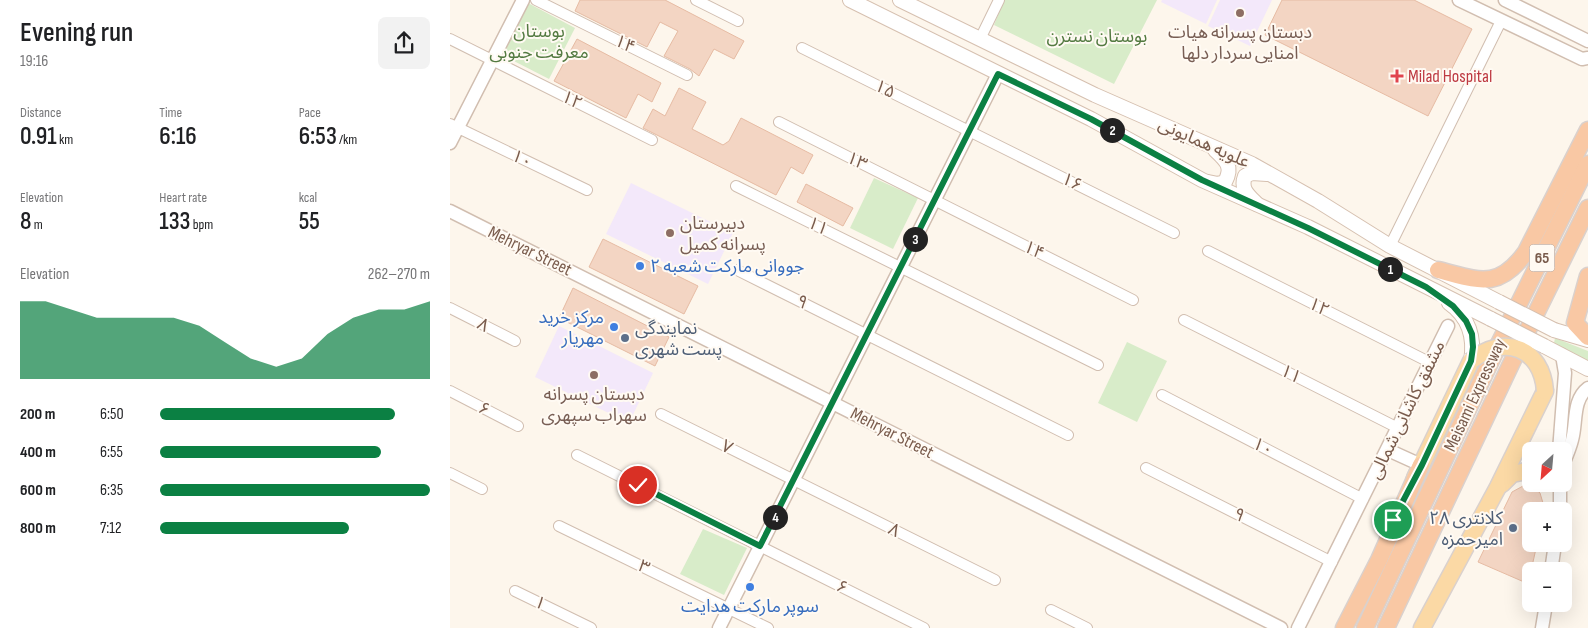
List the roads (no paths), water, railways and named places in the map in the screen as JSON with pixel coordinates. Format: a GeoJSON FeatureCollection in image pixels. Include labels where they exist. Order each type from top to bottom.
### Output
{"type":"FeatureCollection","features":[{"type":"Feature","properties":{"kind":"highway"},"geometry":{"type":"LineString","coordinates":[[1438,270],[1485,281],[1514,269],[1526,252],[1588,130]]}},
{"type":"Feature","properties":{"kind":"highway","name":"Meisami Expressway"},"geometry":{"type":"LineString","coordinates":[[1365,628],[1495,352],[1588,164]]}},
{"type":"Feature","properties":{"kind":"highway","name":"Meisami Expressway"},"geometry":{"type":"LineString","coordinates":[[1386,628],[1511,364],[1588,208]]}},
{"type":"Feature","properties":{"kind":"highway"},"geometry":{"type":"LineString","coordinates":[[1588,276],[1575,323],[1588,339]]}},
{"type":"Feature","properties":{"kind":"highway"},"geometry":{"type":"LineString","coordinates":[[1344,628],[1379,560],[1422,465]]}},
{"type":"Feature","properties":{"kind":"main road","name":"علویه همایونی"},"geometry":{"type":"LineString","coordinates":[[850,0],[1091,119],[1202,180],[1308,228],[1588,369]]}},
{"type":"Feature","properties":{"kind":"main road","name":"علویه همایونی"},"geometry":{"type":"LineString","coordinates":[[900,0],[1095,95],[1208,144],[1274,176],[1390,246],[1554,330],[1588,339]]}},
{"type":"Feature","properties":{"kind":"main road"},"geometry":{"type":"LineString","coordinates":[[1202,180],[1218,184],[1225,182],[1230,172],[1230,166],[1208,144]]}},
{"type":"Feature","properties":{"kind":"main road"},"geometry":{"type":"LineString","coordinates":[[1262,208],[1244,190],[1245,176],[1252,173],[1261,173],[1274,176]]}},
{"type":"Feature","properties":{"kind":"main road"},"geometry":{"type":"LineString","coordinates":[[1335,628],[1422,465],[1471,361],[1472,334],[1466,321],[1453,306],[1426,287]]}},
{"type":"Feature","properties":{"kind":"main road"},"geometry":{"type":"LineString","coordinates":[[1422,628],[1498,487],[1545,392],[1544,378],[1539,366],[1530,356],[1519,349],[1506,346],[1493,347],[1481,352],[1471,361]]}},
{"type":"Feature","properties":{"kind":"main road"},"geometry":{"type":"LineString","coordinates":[[1498,487],[1512,474],[1522,472]]}},
{"type":"Feature","properties":{"kind":"street"},"geometry":{"type":"LineString","coordinates":[[450,143],[454,126],[492,60],[523,0]]}},
{"type":"Feature","properties":{"kind":"street","name":"۱۴"},"geometry":{"type":"LineString","coordinates":[[536,0],[687,75]]}},
{"type":"Feature","properties":{"kind":"street"},"geometry":{"type":"LineString","coordinates":[[696,0],[738,21]]}},
{"type":"Feature","properties":{"kind":"street"},"geometry":{"type":"LineString","coordinates":[[980,39],[999,0]]}},
{"type":"Feature","properties":{"kind":"street"},"geometry":{"type":"LineString","coordinates":[[1459,0],[1582,59],[1588,58]]}},
{"type":"Feature","properties":{"kind":"street"},"geometry":{"type":"LineString","coordinates":[[1505,0],[1588,41]]}},
{"type":"Feature","properties":{"kind":"street"},"geometry":{"type":"LineString","coordinates":[[1390,246],[1501,21]]}},
{"type":"Feature","properties":{"kind":"street"},"geometry":{"type":"LineString","coordinates":[[450,39],[492,60]]}},
{"type":"Feature","properties":{"kind":"street","name":"۱۵"},"geometry":{"type":"LineString","coordinates":[[802,48],[969,131]]}},
{"type":"Feature","properties":{"kind":"street","name":"۱۲"},"geometry":{"type":"LineString","coordinates":[[492,60],[652,140]]}},
{"type":"Feature","properties":{"kind":"street"},"geometry":{"type":"LineString","coordinates":[[719,628],[998,74]]}},
{"type":"Feature","properties":{"kind":"street","name":"۱۳"},"geometry":{"type":"LineString","coordinates":[[779,122],[935,199]]}},
{"type":"Feature","properties":{"kind":"street","name":"۱۰"},"geometry":{"type":"LineString","coordinates":[[454,126],[587,190]]}},
{"type":"Feature","properties":{"kind":"street","name":"۱۶"},"geometry":{"type":"LineString","coordinates":[[969,131],[1174,233]]}},
{"type":"Feature","properties":{"kind":"street","name":"۱۱"},"geometry":{"type":"LineString","coordinates":[[736,186],[901,266]]}},
{"type":"Feature","properties":{"kind":"street","name":"۱۴"},"geometry":{"type":"LineString","coordinates":[[935,199],[1132,300]]}},
{"type":"Feature","properties":{"kind":"street","name":"Mehryar Street"},"geometry":{"type":"LineString","coordinates":[[450,211],[1281,628]]}},
{"type":"Feature","properties":{"kind":"street","name":"۱۲"},"geometry":{"type":"LineString","coordinates":[[1208,251],[1431,362]]}},
{"type":"Feature","properties":{"kind":"street"},"geometry":{"type":"LineString","coordinates":[[901,266],[1098,365]]}},
{"type":"Feature","properties":{"kind":"street","name":"۹"},"geometry":{"type":"LineString","coordinates":[[737,270],[866,334]]}},
{"type":"Feature","properties":{"kind":"street","name":"۸"},"geometry":{"type":"LineString","coordinates":[[450,308],[515,341]]}},
{"type":"Feature","properties":{"kind":"street","name":"۱۱"},"geometry":{"type":"LineString","coordinates":[[1184,320],[1398,428]]}},
{"type":"Feature","properties":{"kind":"street","name":"مشفق کاشانی شمالی"},"geometry":{"type":"LineString","coordinates":[[1298,628],[1448,326]]}},
{"type":"Feature","properties":{"kind":"street"},"geometry":{"type":"LineString","coordinates":[[866,334],[1068,435]]}},
{"type":"Feature","properties":{"kind":"street"},"geometry":{"type":"LineString","coordinates":[[1560,442],[1565,373],[1562,355]]}},
{"type":"Feature","properties":{"kind":"street"},"geometry":{"type":"LineString","coordinates":[[1572,442],[1578,403],[1584,391],[1588,388]]}},
{"type":"Feature","properties":{"kind":"street","name":"۶"},"geometry":{"type":"LineString","coordinates":[[450,391],[518,426]]}},
{"type":"Feature","properties":{"kind":"street","name":"۱۰"},"geometry":{"type":"LineString","coordinates":[[1162,395],[1363,499]]}},
{"type":"Feature","properties":{"kind":"street","name":"۷"},"geometry":{"type":"LineString","coordinates":[[661,414],[794,480]]}},
{"type":"Feature","properties":{"kind":"street"},"geometry":{"type":"LineString","coordinates":[[1388,450],[1422,465]]}},
{"type":"Feature","properties":{"kind":"street","name":"۶"},"geometry":{"type":"LineString","coordinates":[[577,455],[924,628]]}},
{"type":"Feature","properties":{"kind":"street","name":"۹"},"geometry":{"type":"LineString","coordinates":[[1146,468],[1332,562]]}},
{"type":"Feature","properties":{"kind":"street"},"geometry":{"type":"LineString","coordinates":[[450,473],[482,489]]}},
{"type":"Feature","properties":{"kind":"street","name":"۸"},"geometry":{"type":"LineString","coordinates":[[794,480],[995,580]]}},
{"type":"Feature","properties":{"kind":"street","name":"۳"},"geometry":{"type":"LineString","coordinates":[[559,526],[768,628]]}},
{"type":"Feature","properties":{"kind":"street","name":"۱"},"geometry":{"type":"LineString","coordinates":[[515,592],[591,628]]}},
{"type":"Feature","properties":{"kind":"street"},"geometry":{"type":"LineString","coordinates":[[1051,610],[1087,628]]}},
{"type":"Feature","properties":{"kind":"street"},"geometry":{"type":"LineString","coordinates":[[1542,628],[1545,612]]}},
{"type":"Feature","properties":{"kind":"place","name":"دبستان پسرانه هیات امنایی سردار دلها"},"geometry":{"type":"Point","coordinates":[1240,13]}},
{"type":"Feature","properties":{"kind":"place","name":"Milad Hospital"},"geometry":{"type":"Point","coordinates":[1397,76]}},
{"type":"Feature","properties":{"kind":"place","name":"دبیرستان پسرانه کمیل"},"geometry":{"type":"Point","coordinates":[670,233]}},
{"type":"Feature","properties":{"kind":"place","name":"جووانی مارکت شعبه ۲"},"geometry":{"type":"Point","coordinates":[640,266]}},
{"type":"Feature","properties":{"kind":"place","name":"مرکز خرید مهریار"},"geometry":{"type":"Point","coordinates":[614,327]}},
{"type":"Feature","properties":{"kind":"place","name":"نمایندگی پست شهری"},"geometry":{"type":"Point","coordinates":[625,338]}},
{"type":"Feature","properties":{"kind":"place","name":"دبستان پسرانه سهراب سپهری"},"geometry":{"type":"Point","coordinates":[594,375]}},
{"type":"Feature","properties":{"kind":"place","name":"کلانتری ۲۸ امیرحمزه"},"geometry":{"type":"Point","coordinates":[1513,528]}},
{"type":"Feature","properties":{"kind":"place","name":"سوپر مارکت هدایت"},"geometry":{"type":"Point","coordinates":[750,587]}},
{"type":"Feature","properties":{"kind":"park label","name":"بوستان نسترن"},"geometry":{"type":"Point","coordinates":[1097,36]}},
{"type":"Feature","properties":{"kind":"park label","name":"بوستان معرفت جنوبی"},"geometry":{"type":"Point","coordinates":[539,41]}}]}
